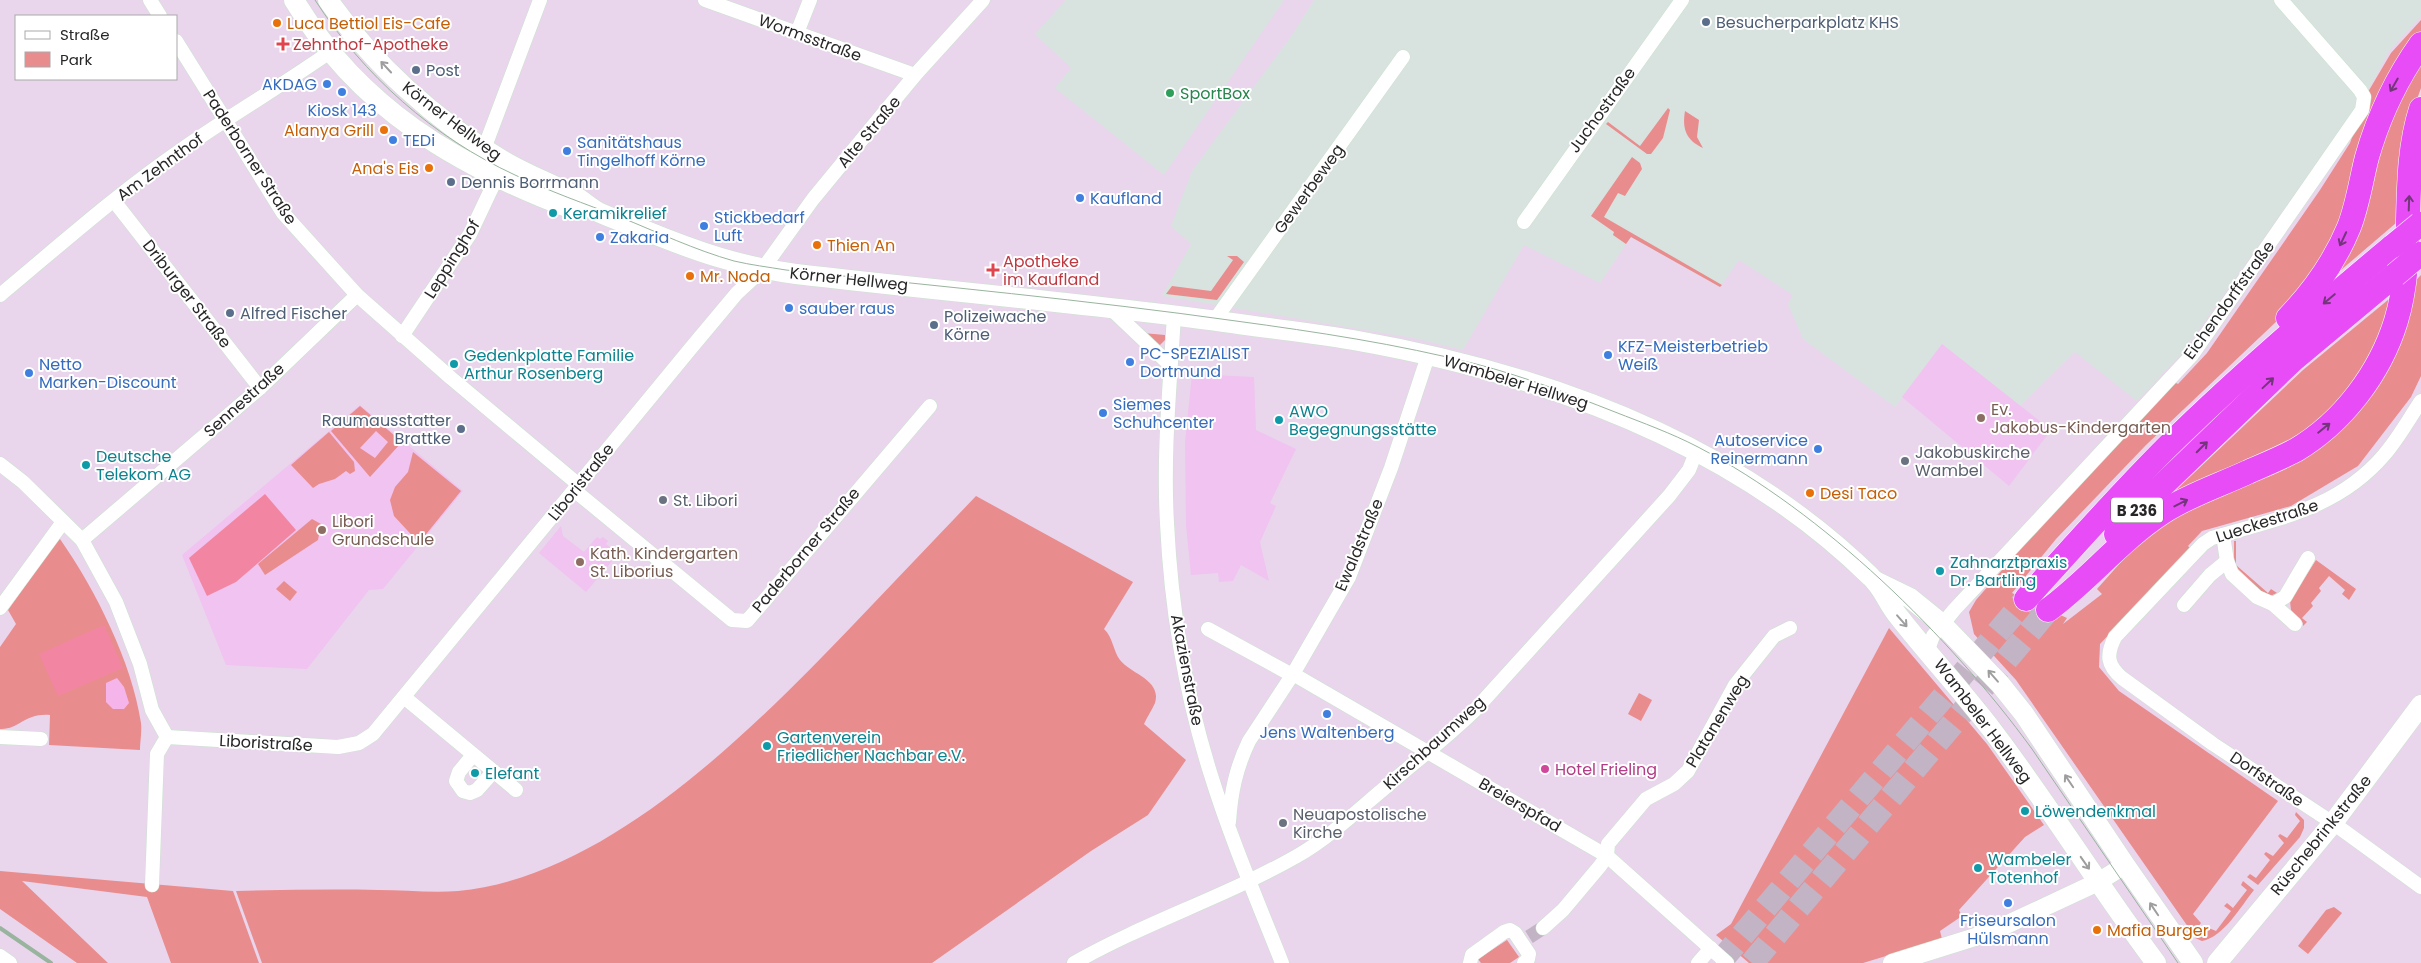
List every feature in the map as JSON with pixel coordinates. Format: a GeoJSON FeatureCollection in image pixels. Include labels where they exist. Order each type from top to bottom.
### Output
{"type":"FeatureCollection","features":[{"type":"Feature","properties":{"kind":"highway"},"geometry":{"type":"LineString","coordinates":[[2224,392],[2248,354],[2300,306],[2334,258],[2349,226],[2367,157],[2388,96],[2421,44]]}},
{"type":"Feature","properties":{"kind":"highway","name":"B 236"},"geometry":{"type":"LineString","coordinates":[[2420,254],[2395,275],[2293,360],[2233,417],[2140,507],[2048,610],[2072,593],[2129,537],[2144,525],[2165,511],[2202,492],[2296,449],[2345,410],[2364,385],[2385,349],[2396,321],[2403,292],[2409,249],[2411,152],[2421,109]]}},
{"type":"Feature","properties":{"kind":"highway","name":"B 236"},"geometry":{"type":"LineString","coordinates":[[2026,600],[2090,528],[2167,447],[2224,392],[2305,320],[2421,224]]}},
{"type":"Feature","properties":{"kind":"main road","name":"Körner Hellweg"},"geometry":{"type":"LineString","coordinates":[[294,0],[310,27],[330,53],[375,98],[426,138],[461,160],[496,178],[572,209],[598,212]]}},
{"type":"Feature","properties":{"kind":"main road","name":"Körner Hellweg"},"geometry":{"type":"LineString","coordinates":[[328,0],[355,34],[394,77],[423,102],[484,148],[529,176],[572,195],[598,212],[724,261],[762,270],[1109,307]]}},
{"type":"Feature","properties":{"kind":"main road","name":"Wambeler Hellweg"},"geometry":{"type":"LineString","coordinates":[[1109,307],[1352,340],[1476,367],[1541,387],[1631,421],[1697,450],[1727,467],[1785,506],[1875,581],[1910,598],[1942,624],[1984,666],[2024,714],[2125,866],[2193,963]]}},
{"type":"Feature","properties":{"kind":"main road","name":"Wambeler Hellweg"},"geometry":{"type":"LineString","coordinates":[[1875,581],[1896,614],[1928,650],[2008,752],[2156,963]]}},
{"type":"Feature","properties":{"kind":"main road","name":"Rüschebrinkstraße"},"geometry":{"type":"LineString","coordinates":[[2216,963],[2333,824],[2421,705]]}},
{"type":"Feature","properties":{"kind":"street"},"geometry":{"type":"LineString","coordinates":[[150,0],[159,15]]}},
{"type":"Feature","properties":{"kind":"street"},"geometry":{"type":"LineString","coordinates":[[484,148],[540,0]]}},
{"type":"Feature","properties":{"kind":"street","name":"Wormsstraße"},"geometry":{"type":"LineString","coordinates":[[705,0],[915,75]]}},
{"type":"Feature","properties":{"kind":"street"},"geometry":{"type":"LineString","coordinates":[[798,33],[810,0]]}},
{"type":"Feature","properties":{"kind":"street","name":"Alte Straße"},"geometry":{"type":"LineString","coordinates":[[762,270],[813,199],[915,75],[983,0]]}},
{"type":"Feature","properties":{"kind":"street","name":"Juchostraße"},"geometry":{"type":"LineString","coordinates":[[1524,222],[1682,0]]}},
{"type":"Feature","properties":{"kind":"street","name":"Eichendorffstraße"},"geometry":{"type":"LineString","coordinates":[[1928,650],[1933,636],[1942,624],[2192,355],[2362,110],[2364,97],[2360,90],[2281,0]]}},
{"type":"Feature","properties":{"kind":"street","name":"Am Zehnthof"},"geometry":{"type":"LineString","coordinates":[[0,295],[114,200],[181,149],[330,53],[355,34]]}},
{"type":"Feature","properties":{"kind":"street","name":"Paderborner Straße"},"geometry":{"type":"LineString","coordinates":[[178,44],[212,97],[224,121],[283,213],[357,295],[402,336],[732,620],[746,620],[930,406]]}},
{"type":"Feature","properties":{"kind":"street","name":"Gewerbeweg"},"geometry":{"type":"LineString","coordinates":[[1214,321],[1403,57]]}},
{"type":"Feature","properties":{"kind":"street","name":"Leppinghof"},"geometry":{"type":"LineString","coordinates":[[402,336],[470,234],[496,178]]}},
{"type":"Feature","properties":{"kind":"street","name":"Driburger Straße"},"geometry":{"type":"LineString","coordinates":[[114,200],[260,388]]}},
{"type":"Feature","properties":{"kind":"street","name":"Liboristraße"},"geometry":{"type":"LineString","coordinates":[[167,738],[338,746],[359,743],[373,734],[737,293],[762,270]]}},
{"type":"Feature","properties":{"kind":"street","name":"Sennestraße"},"geometry":{"type":"LineString","coordinates":[[82,540],[260,388],[357,295]]}},
{"type":"Feature","properties":{"kind":"street"},"geometry":{"type":"LineString","coordinates":[[1109,307],[1169,364]]}},
{"type":"Feature","properties":{"kind":"street","name":"Akazienstraße"},"geometry":{"type":"LineString","coordinates":[[1174,315],[1169,364],[1165,442],[1166,522],[1174,602],[1182,656],[1209,771],[1248,881],[1282,963]]}},
{"type":"Feature","properties":{"kind":"street","name":"Ewaldstraße"},"geometry":{"type":"LineString","coordinates":[[1228,827],[1235,775],[1249,741],[1340,594],[1357,559],[1428,356]]}},
{"type":"Feature","properties":{"kind":"street","name":"Lueckestraße"},"geometry":{"type":"LineString","coordinates":[[2113,670],[2108,663],[2108,655],[2115,637],[2194,551],[2212,538],[2301,512],[2337,494],[2362,477],[2386,453],[2421,401]]}},
{"type":"Feature","properties":{"kind":"street","name":"Kirschbaumweg"},"geometry":{"type":"LineString","coordinates":[[1074,963],[1118,940],[1248,881],[1319,842],[1428,753],[1474,712],[1629,543],[1689,470],[1697,450]]}},
{"type":"Feature","properties":{"kind":"street"},"geometry":{"type":"LineString","coordinates":[[0,464],[23,482],[82,540],[116,602],[140,664],[152,710],[167,738],[157,754],[152,885]]}},
{"type":"Feature","properties":{"kind":"street"},"geometry":{"type":"LineString","coordinates":[[0,608],[63,522]]}},
{"type":"Feature","properties":{"kind":"street"},"geometry":{"type":"LineString","coordinates":[[2223,535],[2227,561],[2232,574],[2249,590],[2273,604],[2295,624]]}},
{"type":"Feature","properties":{"kind":"street"},"geometry":{"type":"LineString","coordinates":[[2273,604],[2285,598],[2308,558]]}},
{"type":"Feature","properties":{"kind":"street"},"geometry":{"type":"LineString","coordinates":[[2184,605],[2210,575],[2227,561]]}},
{"type":"Feature","properties":{"kind":"street","name":"Platanenweg"},"geometry":{"type":"LineString","coordinates":[[1543,928],[1563,910],[1607,856],[1608,844],[1646,799],[1674,784],[1688,771],[1735,684],[1774,636],[1790,628]]}},
{"type":"Feature","properties":{"kind":"street","name":"Breierspfad"},"geometry":{"type":"LineString","coordinates":[[1208,630],[1307,682],[1607,856],[1728,963]]}},
{"type":"Feature","properties":{"kind":"street","name":"Dorfstraße"},"geometry":{"type":"LineString","coordinates":[[2113,670],[2214,744],[2333,824],[2421,887]]}},
{"type":"Feature","properties":{"kind":"street"},"geometry":{"type":"LineString","coordinates":[[404,697],[516,790]]}},
{"type":"Feature","properties":{"kind":"street"},"geometry":{"type":"LineString","coordinates":[[0,737],[41,739]]}},
{"type":"Feature","properties":{"kind":"street"},"geometry":{"type":"LineString","coordinates":[[473,755],[459,772],[456,781],[463,791],[470,793],[477,790],[493,772]]}},
{"type":"Feature","properties":{"kind":"street"},"geometry":{"type":"LineString","coordinates":[[1209,771],[1222,778],[1235,775]]}},
{"type":"Feature","properties":{"kind":"street"},"geometry":{"type":"LineString","coordinates":[[1892,963],[1991,932],[2098,882],[2125,866]]}},
{"type":"Feature","properties":{"kind":"street"},"geometry":{"type":"LineString","coordinates":[[1470,963],[1472,954],[1504,932],[1510,930],[1525,940],[1529,954],[1528,959],[1524,963]]}},
{"type":"Feature","properties":{"kind":"street"},"geometry":{"type":"LineString","coordinates":[[1698,963],[1711,948]]}},
{"type":"Feature","properties":{"kind":"street"},"geometry":{"type":"LineString","coordinates":[[0,956],[10,963]]}},
{"type":"Feature","properties":{"kind":"shaded area"},"geometry":{"type":"Polygon","coordinates":[[[1066,0],[1284,0],[1164,175],[1055,88],[1071,68],[1035,34],[1066,0]]]}},
{"type":"Feature","properties":{"kind":"shaded area"},"geometry":{"type":"Polygon","coordinates":[[[1314,0],[2421,0],[2421,16],[2389,51],[2370,87],[2183,352],[2137,401],[2075,352],[2020,406],[1942,344],[1895,407],[1803,339],[1788,304],[1793,295],[1739,260],[1720,287],[1631,237],[1600,283],[1524,245],[1463,350],[1413,338],[1162,296],[1191,244],[1171,226],[1192,171],[1292,35],[1314,0]]]}},
{"type":"Feature","properties":{"kind":"shaded area","name":"Ev. Jakobus-Kindergarten"},"geometry":{"type":"Polygon","coordinates":[[[1942,344],[2051,430],[2009,486],[1902,397],[1942,344]]]}},
{"type":"Feature","properties":{"kind":"shaded area"},"geometry":{"type":"Polygon","coordinates":[[[1192,374],[1254,377],[1256,430],[1296,449],[1270,503],[1276,506],[1260,542],[1269,581],[1241,565],[1233,581],[1219,582],[1218,573],[1191,575],[1186,525],[1185,442],[1192,374]]]}},
{"type":"Feature","properties":{"kind":"shaded area","name":"Libori Grundschule"},"geometry":{"type":"Polygon","coordinates":[[[360,405],[463,491],[383,589],[369,590],[307,669],[226,665],[182,555],[360,405]]]}},
{"type":"Feature","properties":{"kind":"shaded area"},"geometry":{"type":"Polygon","coordinates":[[[265,494],[296,530],[236,582],[207,596],[189,558],[265,494]]]}},
{"type":"Feature","properties":{"kind":"shaded area","name":"Kath. Kindergarten St. Liborius"},"geometry":{"type":"Polygon","coordinates":[[[561,526],[563,536],[584,552],[597,537],[600,539],[603,537],[608,541],[606,544],[618,554],[586,592],[539,553],[561,526]]]}},
{"type":"Feature","properties":{"kind":"shaded area"},"geometry":{"type":"Polygon","coordinates":[[[104,625],[123,668],[58,696],[39,654],[104,625]]]}},
{"type":"Feature","properties":{"kind":"green space"},"geometry":{"type":"Polygon","coordinates":[[[2421,20],[2421,35],[2344,221],[2295,304],[2146,445],[2056,539],[2012,593],[2067,618],[2063,624],[2102,594],[2097,589],[2145,535],[2170,519],[2312,451],[2415,281],[2421,275],[2421,376],[2411,397],[2358,466],[2291,506],[2202,531],[2188,546],[2190,548],[2100,644],[2099,667],[2119,691],[2278,801],[2193,914],[2201,923],[2193,934],[2016,680],[1974,634],[1969,612],[1976,600],[2042,524],[2174,382],[2178,384],[2207,353],[2320,190],[2350,143],[2368,92],[2391,53],[2421,20]]]}},
{"type":"Feature","properties":{"kind":"green space"},"geometry":{"type":"Polygon","coordinates":[[[2421,55],[2421,88],[2411,116],[2403,217],[2334,276],[2374,159],[2421,55]]]}},
{"type":"Feature","properties":{"kind":"green space"},"geometry":{"type":"Polygon","coordinates":[[[1668,108],[1670,110],[1663,138],[1651,154],[1647,154],[1606,124],[1608,122],[1640,146],[1668,108]]]}},
{"type":"Feature","properties":{"kind":"green space"},"geometry":{"type":"Polygon","coordinates":[[[1685,111],[1699,120],[1697,137],[1703,148],[1689,138],[1686,133],[1684,123],[1685,111]]]}},
{"type":"Feature","properties":{"kind":"green space"},"geometry":{"type":"Polygon","coordinates":[[[1632,157],[1640,163],[1642,169],[1625,196],[1618,193],[1604,217],[1722,285],[1720,287],[1631,237],[1626,244],[1613,235],[1614,232],[1591,216],[1632,157]]]}},
{"type":"Feature","properties":{"kind":"green space"},"geometry":{"type":"Polygon","coordinates":[[[1227,256],[1237,256],[1244,262],[1217,300],[1166,294],[1172,286],[1211,291],[1233,260],[1227,256]]]}},
{"type":"Feature","properties":{"kind":"green space"},"geometry":{"type":"Polygon","coordinates":[[[2394,295],[2371,356],[2337,406],[2293,443],[2161,504],[2303,370],[2394,295]]]}},
{"type":"Feature","properties":{"kind":"green space"},"geometry":{"type":"Polygon","coordinates":[[[1143,333],[1165,335],[1165,340],[1160,345],[1155,345],[1143,333]]]}},
{"type":"Feature","properties":{"kind":"green space"},"geometry":{"type":"Polygon","coordinates":[[[360,406],[402,442],[370,477],[331,431],[360,406]],[[376,431],[360,448],[375,458],[388,442],[376,431]]]}},
{"type":"Feature","properties":{"kind":"green space"},"geometry":{"type":"Polygon","coordinates":[[[329,432],[354,462],[355,471],[350,474],[346,471],[335,479],[313,488],[291,465],[329,432]]]}},
{"type":"Feature","properties":{"kind":"green space"},"geometry":{"type":"Polygon","coordinates":[[[413,452],[461,491],[419,543],[394,516],[390,500],[395,487],[408,472],[413,452]]]}},
{"type":"Feature","properties":{"kind":"green space"},"geometry":{"type":"Polygon","coordinates":[[[976,496],[1133,582],[1104,629],[1120,660],[1150,683],[1154,689],[1156,695],[1155,703],[1144,724],[1186,760],[1148,815],[1091,851],[932,963],[262,963],[236,891],[458,891],[514,880],[569,858],[623,828],[675,791],[724,751],[771,708],[976,496]]]}},
{"type":"Feature","properties":{"kind":"green space"},"geometry":{"type":"Polygon","coordinates":[[[312,519],[321,524],[318,540],[265,575],[258,564],[312,519]]]}},
{"type":"Feature","properties":{"kind":"green space"},"geometry":{"type":"Polygon","coordinates":[[[60,539],[99,603],[121,651],[141,723],[140,750],[49,745],[50,715],[34,716],[7,729],[0,729],[0,647],[16,624],[8,610],[57,540],[60,539]]]}},
{"type":"Feature","properties":{"kind":"green space"},"geometry":{"type":"Polygon","coordinates":[[[2234,541],[2236,541],[2236,565],[2268,593],[2271,589],[2277,593],[2270,596],[2263,593],[2238,569],[2234,568],[2234,541]]]}},
{"type":"Feature","properties":{"kind":"green space"},"geometry":{"type":"Polygon","coordinates":[[[2316,560],[2356,589],[2349,600],[2342,594],[2345,590],[2329,576],[2319,588],[2321,591],[2311,603],[2313,606],[2302,618],[2307,622],[2303,626],[2303,623],[2291,610],[2290,601],[2316,560]]]}},
{"type":"Feature","properties":{"kind":"green space"},"geometry":{"type":"Polygon","coordinates":[[[284,581],[297,592],[290,601],[276,589],[284,581]]]}},
{"type":"Feature","properties":{"kind":"green space"},"geometry":{"type":"Polygon","coordinates":[[[1889,628],[1987,744],[2044,825],[2025,837],[1959,910],[1962,916],[1940,931],[1942,939],[1863,963],[1749,963],[1716,935],[1731,924],[1889,628]]]}},
{"type":"Feature","properties":{"kind":"green space"},"geometry":{"type":"Polygon","coordinates":[[[1639,693],[1652,700],[1641,721],[1628,714],[1639,693]]]}},
{"type":"Feature","properties":{"kind":"green space"},"geometry":{"type":"Polygon","coordinates":[[[2296,812],[2304,820],[2304,828],[2300,837],[2258,885],[2247,877],[2250,874],[2256,878],[2270,860],[2264,854],[2266,852],[2273,856],[2284,843],[2278,836],[2280,834],[2287,838],[2300,821],[2295,815],[2296,812]]]}},
{"type":"Feature","properties":{"kind":"green space"},"geometry":{"type":"Polygon","coordinates":[[[0,871],[233,891],[259,963],[171,963],[147,897],[22,881],[108,963],[77,963],[0,909],[0,871]]]}},
{"type":"Feature","properties":{"kind":"green space"},"geometry":{"type":"Polygon","coordinates":[[[2243,881],[2254,890],[2231,920],[2218,934],[2210,938],[2202,941],[2195,938],[2204,926],[2216,931],[2231,911],[2224,906],[2227,903],[2233,908],[2247,890],[2241,885],[2243,881]]]}},
{"type":"Feature","properties":{"kind":"green space"},"geometry":{"type":"Polygon","coordinates":[[[2334,907],[2342,913],[2308,954],[2298,946],[2326,910],[2334,907]]]}},
{"type":"Feature","properties":{"kind":"green space"},"geometry":{"type":"Polygon","coordinates":[[[1507,940],[1519,957],[1510,963],[1481,963],[1478,959],[1507,940]]]}},
{"type":"Feature","properties":{"kind":"sand"},"geometry":{"type":"Polygon","coordinates":[[[117,678],[124,687],[129,703],[124,709],[113,709],[106,702],[106,683],[117,678]]]}},
{"type":"Feature","properties":{"kind":"tunnel"},"geometry":{"type":"LineString","coordinates":[[1719,963],[2026,599]]}},
{"type":"Feature","properties":{"kind":"tunnel"},"geometry":{"type":"LineString","coordinates":[[1752,963],[2048,610]]}},
{"type":"Feature","properties":{"kind":"tunnel"},"geometry":{"type":"LineString","coordinates":[[1529,937],[1543,928]]}},
{"type":"Feature","properties":{"kind":"tram line"},"geometry":{"type":"LineString","coordinates":[[315,0],[334,28],[378,79],[403,102],[456,142],[485,160],[528,181],[719,257],[786,270],[1124,306],[1357,339],[1476,364],[1529,380],[1646,424],[1698,447],[1745,474],[1792,506],[1837,542],[1881,580],[1963,663],[2032,749],[2178,963]]}},
{"type":"Feature","properties":{"kind":"railway"},"geometry":{"type":"LineString","coordinates":[[0,928],[51,963]]}},
{"type":"Feature","properties":{"kind":"place","name":"Besucherparkplatz KHS"},"geometry":{"type":"Point","coordinates":[1706,22]}},
{"type":"Feature","properties":{"kind":"place","name":"Luca Bettiol Eis-Cafe"},"geometry":{"type":"Point","coordinates":[277,23]}},
{"type":"Feature","properties":{"kind":"place","name":"Zehnthof-Apotheke"},"geometry":{"type":"Point","coordinates":[283,44]}},
{"type":"Feature","properties":{"kind":"place","name":"Post"},"geometry":{"type":"Point","coordinates":[416,70]}},
{"type":"Feature","properties":{"kind":"place","name":"AKDAG"},"geometry":{"type":"Point","coordinates":[327,84]}},
{"type":"Feature","properties":{"kind":"place","name":"Kiosk 143"},"geometry":{"type":"Point","coordinates":[342,92]}},
{"type":"Feature","properties":{"kind":"place","name":"SportBox"},"geometry":{"type":"Point","coordinates":[1170,93]}},
{"type":"Feature","properties":{"kind":"place","name":"Alanya Grill"},"geometry":{"type":"Point","coordinates":[384,130]}},
{"type":"Feature","properties":{"kind":"place","name":"TEDi"},"geometry":{"type":"Point","coordinates":[393,140]}},
{"type":"Feature","properties":{"kind":"place","name":"Sanitätshaus Tingelhoff Körne"},"geometry":{"type":"Point","coordinates":[567,151]}},
{"type":"Feature","properties":{"kind":"place","name":"Ana's Eis"},"geometry":{"type":"Point","coordinates":[429,168]}},
{"type":"Feature","properties":{"kind":"place","name":"Dennis Borrmann"},"geometry":{"type":"Point","coordinates":[451,182]}},
{"type":"Feature","properties":{"kind":"place","name":"Kaufland"},"geometry":{"type":"Point","coordinates":[1080,198]}},
{"type":"Feature","properties":{"kind":"place","name":"Keramikrelief"},"geometry":{"type":"Point","coordinates":[553,213]}},
{"type":"Feature","properties":{"kind":"place","name":"Stickbedarf Luft"},"geometry":{"type":"Point","coordinates":[704,226]}},
{"type":"Feature","properties":{"kind":"place","name":"Zakaria"},"geometry":{"type":"Point","coordinates":[600,237]}},
{"type":"Feature","properties":{"kind":"place","name":"Thien An"},"geometry":{"type":"Point","coordinates":[817,245]}},
{"type":"Feature","properties":{"kind":"place","name":"Apotheke im Kaufland"},"geometry":{"type":"Point","coordinates":[993,270]}},
{"type":"Feature","properties":{"kind":"place","name":"Mr. Noda"},"geometry":{"type":"Point","coordinates":[690,276]}},
{"type":"Feature","properties":{"kind":"place","name":"sauber raus"},"geometry":{"type":"Point","coordinates":[789,308]}},
{"type":"Feature","properties":{"kind":"place","name":"Alfred Fischer"},"geometry":{"type":"Point","coordinates":[230,313]}},
{"type":"Feature","properties":{"kind":"place","name":"Polizeiwache Körne"},"geometry":{"type":"Point","coordinates":[934,325]}},
{"type":"Feature","properties":{"kind":"place","name":"KFZ-Meisterbetrieb Weiß"},"geometry":{"type":"Point","coordinates":[1608,355]}},
{"type":"Feature","properties":{"kind":"place","name":"PC-SPEZIALIST Dortmund"},"geometry":{"type":"Point","coordinates":[1130,362]}},
{"type":"Feature","properties":{"kind":"place","name":"Gedenkplatte Familie Arthur Rosenberg"},"geometry":{"type":"Point","coordinates":[454,364]}},
{"type":"Feature","properties":{"kind":"place","name":"Netto Marken-Discount"},"geometry":{"type":"Point","coordinates":[29,373]}},
{"type":"Feature","properties":{"kind":"place","name":"Siemes Schuhcenter"},"geometry":{"type":"Point","coordinates":[1103,413]}},
{"type":"Feature","properties":{"kind":"place","name":"Ev. Jakobus-Kindergarten"},"geometry":{"type":"Point","coordinates":[1981,418]}},
{"type":"Feature","properties":{"kind":"place","name":"AWO Begegnungsstätte"},"geometry":{"type":"Point","coordinates":[1279,420]}},
{"type":"Feature","properties":{"kind":"place","name":"Raumausstatter Brattke"},"geometry":{"type":"Point","coordinates":[461,429]}},
{"type":"Feature","properties":{"kind":"place","name":"Autoservice Reinermann"},"geometry":{"type":"Point","coordinates":[1818,449]}},
{"type":"Feature","properties":{"kind":"place","name":"Jakobuskirche Wambel"},"geometry":{"type":"Point","coordinates":[1905,461]}},
{"type":"Feature","properties":{"kind":"place","name":"Deutsche Telekom AG"},"geometry":{"type":"Point","coordinates":[86,465]}},
{"type":"Feature","properties":{"kind":"place","name":"Desi Taco"},"geometry":{"type":"Point","coordinates":[1810,493]}},
{"type":"Feature","properties":{"kind":"place","name":"St. Libori"},"geometry":{"type":"Point","coordinates":[663,500]}},
{"type":"Feature","properties":{"kind":"place","name":"Libori Grundschule"},"geometry":{"type":"Point","coordinates":[322,530]}},
{"type":"Feature","properties":{"kind":"place","name":"Kath. Kindergarten St. Liborius"},"geometry":{"type":"Point","coordinates":[580,562]}},
{"type":"Feature","properties":{"kind":"place","name":"Zahnarztpraxis Dr. Bartling"},"geometry":{"type":"Point","coordinates":[1940,571]}},
{"type":"Feature","properties":{"kind":"place","name":"Jens Waltenberg"},"geometry":{"type":"Point","coordinates":[1327,714]}},
{"type":"Feature","properties":{"kind":"place","name":"Gartenverein Friedlicher Nachbar e.V."},"geometry":{"type":"Point","coordinates":[767,746]}},
{"type":"Feature","properties":{"kind":"place","name":"Hotel Frieling"},"geometry":{"type":"Point","coordinates":[1545,769]}},
{"type":"Feature","properties":{"kind":"place","name":"Elefant"},"geometry":{"type":"Point","coordinates":[475,773]}},
{"type":"Feature","properties":{"kind":"place","name":"Löwendenkmal"},"geometry":{"type":"Point","coordinates":[2025,811]}},
{"type":"Feature","properties":{"kind":"place","name":"Neuapostolische Kirche"},"geometry":{"type":"Point","coordinates":[1283,823]}},
{"type":"Feature","properties":{"kind":"place","name":"Wambeler Totenhof"},"geometry":{"type":"Point","coordinates":[1978,868]}},
{"type":"Feature","properties":{"kind":"place","name":"Friseursalon Hülsmann"},"geometry":{"type":"Point","coordinates":[2008,903]}},
{"type":"Feature","properties":{"kind":"place","name":"Mafia Burger"},"geometry":{"type":"Point","coordinates":[2097,930]}}]}
